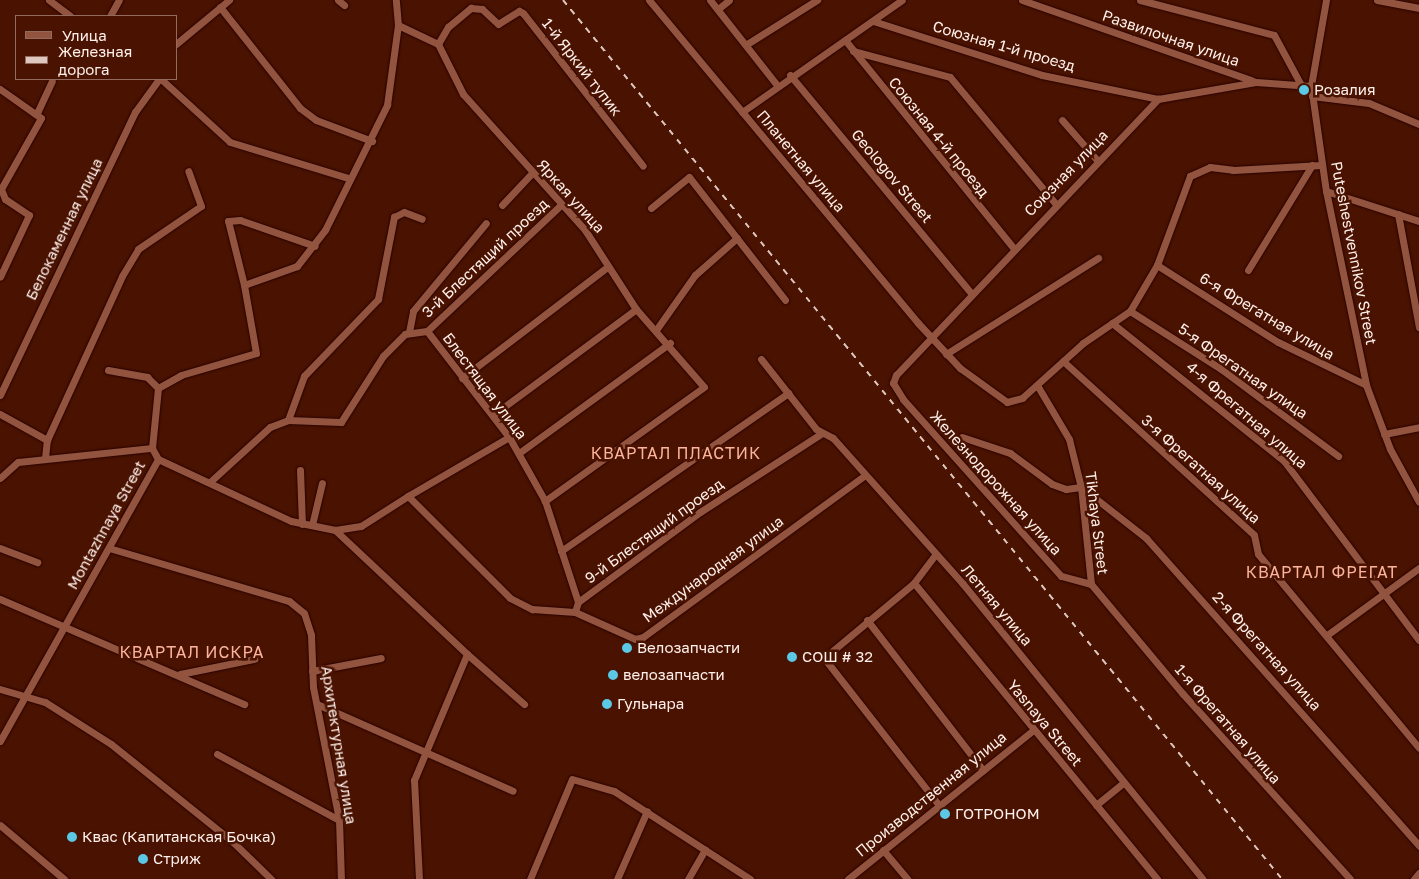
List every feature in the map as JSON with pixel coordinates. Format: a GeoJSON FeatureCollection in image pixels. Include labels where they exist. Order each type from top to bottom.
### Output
{"type":"FeatureCollection","features":[{"type":"Feature","properties":{"kind":"street"},"geometry":{"type":"LineString","coordinates":[[49,0],[67,15]]}},
{"type":"Feature","properties":{"kind":"street"},"geometry":{"type":"LineString","coordinates":[[111,15],[119,0]]}},
{"type":"Feature","properties":{"kind":"street"},"geometry":{"type":"LineString","coordinates":[[178,42],[229,0]]}},
{"type":"Feature","properties":{"kind":"street"},"geometry":{"type":"LineString","coordinates":[[338,0],[344,5]]}},
{"type":"Feature","properties":{"kind":"street"},"geometry":{"type":"LineString","coordinates":[[244,285],[297,266],[315,246],[348,178],[372,141],[388,105],[398,25],[396,0]]}},
{"type":"Feature","properties":{"kind":"street","name":"Планетная улица"},"geometry":{"type":"LineString","coordinates":[[649,0],[946,354],[1008,402],[1022,398],[1037,385]]}},
{"type":"Feature","properties":{"kind":"street"},"geometry":{"type":"LineString","coordinates":[[710,0],[748,44],[777,85]]}},
{"type":"Feature","properties":{"kind":"street"},"geometry":{"type":"LineString","coordinates":[[718,9],[729,0]]}},
{"type":"Feature","properties":{"kind":"street"},"geometry":{"type":"LineString","coordinates":[[748,44],[818,0]]}},
{"type":"Feature","properties":{"kind":"street"},"geometry":{"type":"LineString","coordinates":[[742,112],[790,75],[845,40],[902,0]]}},
{"type":"Feature","properties":{"kind":"street","name":"Развилочная улица"},"geometry":{"type":"LineString","coordinates":[[1022,0],[1256,82]]}},
{"type":"Feature","properties":{"kind":"street"},"geometry":{"type":"LineString","coordinates":[[1140,0],[1274,35],[1301,85]]}},
{"type":"Feature","properties":{"kind":"street","name":"Puteshestvennikov Street"},"geometry":{"type":"LineString","coordinates":[[1326,0],[1311,86],[1326,192],[1366,385],[1384,434],[1419,502]]}},
{"type":"Feature","properties":{"kind":"street"},"geometry":{"type":"LineString","coordinates":[[1377,0],[1419,8]]}},
{"type":"Feature","properties":{"kind":"street"},"geometry":{"type":"LineString","coordinates":[[220,7],[300,108],[316,120],[372,141]]}},
{"type":"Feature","properties":{"kind":"street","name":"1-й Яркий тупик"},"geometry":{"type":"LineString","coordinates":[[438,44],[448,27],[471,8],[482,9],[498,24],[519,10],[643,166]]}},
{"type":"Feature","properties":{"kind":"street","name":"Союзная 1-й проезд"},"geometry":{"type":"LineString","coordinates":[[873,21],[1042,75],[1158,99]]}},
{"type":"Feature","properties":{"kind":"street"},"geometry":{"type":"LineString","coordinates":[[398,25],[438,44]]}},
{"type":"Feature","properties":{"kind":"street","name":"Союзная 4-й проезд"},"geometry":{"type":"LineString","coordinates":[[845,40],[1014,250]]}},
{"type":"Feature","properties":{"kind":"street","name":"Яркая улица"},"geometry":{"type":"LineString","coordinates":[[438,44],[463,94],[599,248],[607,267],[636,309],[670,343],[704,387],[545,501]]}},
{"type":"Feature","properties":{"kind":"street"},"geometry":{"type":"LineString","coordinates":[[853,52],[950,77],[1055,203]]}},
{"type":"Feature","properties":{"kind":"street","name":"Geologov Street"},"geometry":{"type":"LineString","coordinates":[[790,75],[972,294]]}},
{"type":"Feature","properties":{"kind":"street","name":"Белокаменная улица"},"geometry":{"type":"LineString","coordinates":[[0,395],[135,112],[159,80]]}},
{"type":"Feature","properties":{"kind":"street"},"geometry":{"type":"LineString","coordinates":[[161,80],[230,142],[348,178]]}},
{"type":"Feature","properties":{"kind":"street"},"geometry":{"type":"LineString","coordinates":[[0,277],[29,215],[5,199],[1,190],[39,116],[52,81]]}},
{"type":"Feature","properties":{"kind":"street"},"geometry":{"type":"LineString","coordinates":[[1158,99],[1256,82],[1311,86]]}},
{"type":"Feature","properties":{"kind":"street"},"geometry":{"type":"LineString","coordinates":[[0,89],[39,116]]}},
{"type":"Feature","properties":{"kind":"street"},"geometry":{"type":"LineString","coordinates":[[1312,96],[1369,103],[1419,124]]}},
{"type":"Feature","properties":{"kind":"street","name":"Союзная улица"},"geometry":{"type":"LineString","coordinates":[[894,383],[1055,203],[1158,99]]}},
{"type":"Feature","properties":{"kind":"street"},"geometry":{"type":"LineString","coordinates":[[1062,120],[1097,160]]}},
{"type":"Feature","properties":{"kind":"street"},"geometry":{"type":"LineString","coordinates":[[1248,270],[1312,165]]}},
{"type":"Feature","properties":{"kind":"street"},"geometry":{"type":"LineString","coordinates":[[1037,385],[1062,361],[1130,311],[1156,264],[1182,189],[1200,169],[1322,165]]}},
{"type":"Feature","properties":{"kind":"street"},"geometry":{"type":"LineString","coordinates":[[45,458],[47,440],[138,249],[201,206],[188,171]]}},
{"type":"Feature","properties":{"kind":"street"},"geometry":{"type":"LineString","coordinates":[[502,205],[532,173]]}},
{"type":"Feature","properties":{"kind":"street"},"geometry":{"type":"LineString","coordinates":[[651,208],[689,177],[785,300]]}},
{"type":"Feature","properties":{"kind":"street"},"geometry":{"type":"LineString","coordinates":[[1326,192],[1419,220]]}},
{"type":"Feature","properties":{"kind":"street","name":"3-й Блестящий проезд"},"geometry":{"type":"LineString","coordinates":[[428,332],[562,204]]}},
{"type":"Feature","properties":{"kind":"street"},"geometry":{"type":"LineString","coordinates":[[288,420],[304,376],[378,299],[394,217],[404,212],[422,219]]}},
{"type":"Feature","properties":{"kind":"street"},"geometry":{"type":"LineString","coordinates":[[1398,214],[1419,327]]}},
{"type":"Feature","properties":{"kind":"street"},"geometry":{"type":"LineString","coordinates":[[108,370],[147,377],[158,388],[181,375],[256,353],[244,285],[228,220],[240,220],[315,246]]}},
{"type":"Feature","properties":{"kind":"street"},"geometry":{"type":"LineString","coordinates":[[211,481],[252,439],[288,420],[341,422],[383,356],[409,332],[414,311],[486,224]]}},
{"type":"Feature","properties":{"kind":"street"},"geometry":{"type":"LineString","coordinates":[[656,330],[696,275],[737,238]]}},
{"type":"Feature","properties":{"kind":"street"},"geometry":{"type":"LineString","coordinates":[[946,354],[1098,258]]}},
{"type":"Feature","properties":{"kind":"street","name":"6-я Фрегатная улица"},"geometry":{"type":"LineString","coordinates":[[1156,264],[1278,342],[1366,385]]}},
{"type":"Feature","properties":{"kind":"street"},"geometry":{"type":"LineString","coordinates":[[462,378],[607,267]]}},
{"type":"Feature","properties":{"kind":"street"},"geometry":{"type":"LineString","coordinates":[[493,415],[636,309]]}},
{"type":"Feature","properties":{"kind":"street","name":"5-я Фрегатная улица"},"geometry":{"type":"LineString","coordinates":[[1130,311],[1221,369],[1338,456]]}},
{"type":"Feature","properties":{"kind":"street","name":"4-я Фрегатная улица"},"geometry":{"type":"LineString","coordinates":[[1112,323],[1284,462],[1419,640]]}},
{"type":"Feature","properties":{"kind":"street","name":"Блестящая улица"},"geometry":{"type":"LineString","coordinates":[[409,332],[428,332],[509,437],[545,501],[578,602]]}},
{"type":"Feature","properties":{"kind":"street"},"geometry":{"type":"LineString","coordinates":[[519,453],[670,343]]}},
{"type":"Feature","properties":{"kind":"street","name":"Летняя улица"},"geometry":{"type":"LineString","coordinates":[[761,359],[822,433],[833,438],[935,555],[1202,879]]}},
{"type":"Feature","properties":{"kind":"street","name":"3-я Фрегатная улица"},"geometry":{"type":"LineString","coordinates":[[1062,361],[1250,530],[1258,554],[1419,748]]}},
{"type":"Feature","properties":{"kind":"street","name":"Железнодорожная улица"},"geometry":{"type":"LineString","coordinates":[[894,383],[903,400],[1061,576],[1091,584]]}},
{"type":"Feature","properties":{"kind":"street","name":"Tikhaya Street"},"geometry":{"type":"LineString","coordinates":[[1037,385],[1069,439],[1081,487],[1091,584]]}},
{"type":"Feature","properties":{"kind":"street","name":"Montazhnaya Street"},"geometry":{"type":"LineString","coordinates":[[0,741],[28,698],[65,624],[158,459],[152,448],[158,388]]}},
{"type":"Feature","properties":{"kind":"street"},"geometry":{"type":"LineString","coordinates":[[561,551],[788,393]]}},
{"type":"Feature","properties":{"kind":"street"},"geometry":{"type":"LineString","coordinates":[[0,414],[47,440]]}},
{"type":"Feature","properties":{"kind":"street"},"geometry":{"type":"LineString","coordinates":[[1384,434],[1419,427]]}},
{"type":"Feature","properties":{"kind":"street","name":"9-й Блестящий проезд"},"geometry":{"type":"LineString","coordinates":[[578,602],[700,512],[822,433]]}},
{"type":"Feature","properties":{"kind":"street"},"geometry":{"type":"LineString","coordinates":[[158,459],[211,481],[302,524],[335,530],[362,526],[408,496],[509,437]]}},
{"type":"Feature","properties":{"kind":"street"},"geometry":{"type":"LineString","coordinates":[[962,437],[1010,453],[1052,484],[1066,489],[1081,487]]}},
{"type":"Feature","properties":{"kind":"street"},"geometry":{"type":"LineString","coordinates":[[0,478],[18,462],[152,448]]}},
{"type":"Feature","properties":{"kind":"street"},"geometry":{"type":"LineString","coordinates":[[300,470],[302,524]]}},
{"type":"Feature","properties":{"kind":"street","name":"Международная улица"},"geometry":{"type":"LineString","coordinates":[[408,496],[510,598],[532,609],[575,612],[617,634],[643,638],[865,475]]}},
{"type":"Feature","properties":{"kind":"street"},"geometry":{"type":"LineString","coordinates":[[312,525],[322,483]]}},
{"type":"Feature","properties":{"kind":"street","name":"2-я Фрегатная улица"},"geometry":{"type":"LineString","coordinates":[[1081,487],[1146,538],[1419,846]]}},
{"type":"Feature","properties":{"kind":"street"},"geometry":{"type":"LineString","coordinates":[[335,530],[467,654],[524,704]]}},
{"type":"Feature","properties":{"kind":"street"},"geometry":{"type":"LineString","coordinates":[[0,548],[37,562]]}},
{"type":"Feature","properties":{"kind":"street","name":"Архитектурная улица"},"geometry":{"type":"LineString","coordinates":[[109,548],[297,605],[311,635],[312,671],[339,820],[341,879]]}},
{"type":"Feature","properties":{"kind":"street"},"geometry":{"type":"LineString","coordinates":[[935,555],[914,583],[867,620],[824,658],[939,805]]}},
{"type":"Feature","properties":{"kind":"street"},"geometry":{"type":"LineString","coordinates":[[1327,635],[1419,568]]}},
{"type":"Feature","properties":{"kind":"street","name":"Yasnaya Street"},"geometry":{"type":"LineString","coordinates":[[914,583],[1032,732],[1157,879]]}},
{"type":"Feature","properties":{"kind":"street","name":"1-я Фрегатная улица"},"geometry":{"type":"LineString","coordinates":[[1091,584],[1183,694],[1350,879]]}},
{"type":"Feature","properties":{"kind":"street"},"geometry":{"type":"LineString","coordinates":[[0,599],[65,624],[244,704]]}},
{"type":"Feature","properties":{"kind":"street"},"geometry":{"type":"LineString","coordinates":[[575,612],[578,602]]}},
{"type":"Feature","properties":{"kind":"street"},"geometry":{"type":"LineString","coordinates":[[867,620],[983,770]]}},
{"type":"Feature","properties":{"kind":"street"},"geometry":{"type":"LineString","coordinates":[[419,879],[412,794],[424,751],[467,654]]}},
{"type":"Feature","properties":{"kind":"street"},"geometry":{"type":"LineString","coordinates":[[312,671],[381,658]]}},
{"type":"Feature","properties":{"kind":"street"},"geometry":{"type":"LineString","coordinates":[[180,674],[254,659]]}},
{"type":"Feature","properties":{"kind":"street"},"geometry":{"type":"LineString","coordinates":[[0,689],[45,702],[110,744],[234,843],[272,879]]}},
{"type":"Feature","properties":{"kind":"street"},"geometry":{"type":"LineString","coordinates":[[317,704],[513,791]]}},
{"type":"Feature","properties":{"kind":"street","name":"Производственная улица"},"geometry":{"type":"LineString","coordinates":[[848,879],[1032,732]]}},
{"type":"Feature","properties":{"kind":"street"},"geometry":{"type":"LineString","coordinates":[[217,754],[339,820]]}},
{"type":"Feature","properties":{"kind":"street"},"geometry":{"type":"LineString","coordinates":[[530,879],[572,779],[600,784],[647,811],[750,879]]}},
{"type":"Feature","properties":{"kind":"street"},"geometry":{"type":"LineString","coordinates":[[1096,805],[1124,782]]}},
{"type":"Feature","properties":{"kind":"street"},"geometry":{"type":"LineString","coordinates":[[617,879],[647,811]]}},
{"type":"Feature","properties":{"kind":"street"},"geometry":{"type":"LineString","coordinates":[[0,825],[64,879]]}},
{"type":"Feature","properties":{"kind":"street"},"geometry":{"type":"LineString","coordinates":[[688,879],[705,849]]}},
{"type":"Feature","properties":{"kind":"street"},"geometry":{"type":"LineString","coordinates":[[883,850],[907,879]]}},
{"type":"Feature","properties":{"kind":"street"},"geometry":{"type":"LineString","coordinates":[[1414,879],[1419,873]]}},
{"type":"Feature","properties":{"kind":"railway"},"geometry":{"type":"LineString","coordinates":[[563,0],[1282,879]]}},
{"type":"Feature","properties":{"kind":"place","name":"Розалия"},"geometry":{"type":"Point","coordinates":[1304,90]}},
{"type":"Feature","properties":{"kind":"place","name":"Велозапчасти"},"geometry":{"type":"Point","coordinates":[627,648]}},
{"type":"Feature","properties":{"kind":"place","name":"СОШ # 32"},"geometry":{"type":"Point","coordinates":[792,657]}},
{"type":"Feature","properties":{"kind":"place","name":"велозапчасти"},"geometry":{"type":"Point","coordinates":[613,675]}},
{"type":"Feature","properties":{"kind":"place","name":"Гульнара"},"geometry":{"type":"Point","coordinates":[607,704]}},
{"type":"Feature","properties":{"kind":"place","name":"ГОТРОНОМ"},"geometry":{"type":"Point","coordinates":[945,814]}},
{"type":"Feature","properties":{"kind":"place","name":"Квас (Капитанская Бочка)"},"geometry":{"type":"Point","coordinates":[72,837]}},
{"type":"Feature","properties":{"kind":"place","name":"Стриж"},"geometry":{"type":"Point","coordinates":[143,859]}},
{"type":"Feature","properties":{"kind":"district","name":"КВАРТАЛ ПЛАСТИК"},"geometry":{"type":"Point","coordinates":[676,453]}},
{"type":"Feature","properties":{"kind":"district","name":"КВАРТАЛ ФРЕГАТ"},"geometry":{"type":"Point","coordinates":[1322,572]}},
{"type":"Feature","properties":{"kind":"district","name":"КВАРТАЛ ИСКРА"},"geometry":{"type":"Point","coordinates":[192,652]}}]}
